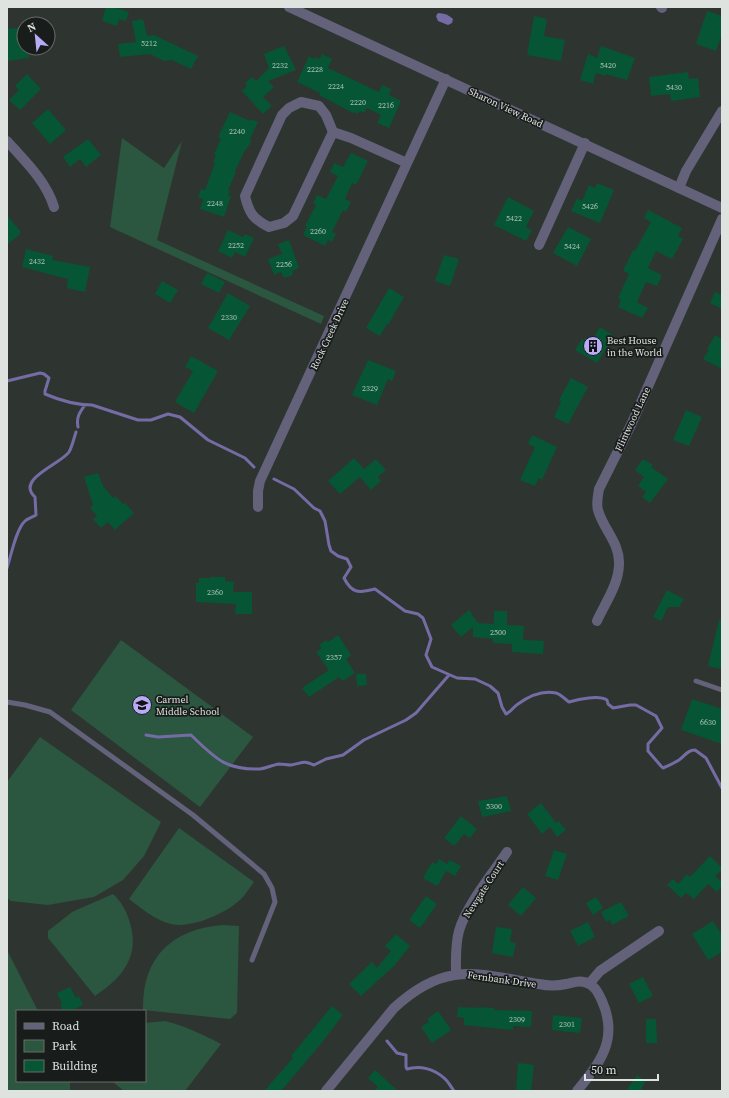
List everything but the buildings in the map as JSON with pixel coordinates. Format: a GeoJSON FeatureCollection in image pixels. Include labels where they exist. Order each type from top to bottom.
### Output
{"type":"FeatureCollection","features":[{"type":"Feature","properties":{"kind":"street","name":"Sharon View Road"},"geometry":{"type":"LineString","coordinates":[[289,7],[722,208]]}},
{"type":"Feature","properties":{"kind":"street","name":"Rock Creek Drive"},"geometry":{"type":"LineString","coordinates":[[258,507],[258,491],[260,481],[446,79]]}},
{"type":"Feature","properties":{"kind":"street"},"geometry":{"type":"LineString","coordinates":[[301,102],[319,106],[326,114],[333,132],[294,216],[284,223],[269,227],[260,223],[248,210],[245,196],[282,115],[289,108],[301,102]]}},
{"type":"Feature","properties":{"kind":"street"},"geometry":{"type":"LineString","coordinates":[[679,188],[686,171],[722,111]]}},
{"type":"Feature","properties":{"kind":"street"},"geometry":{"type":"LineString","coordinates":[[333,132],[351,138],[407,163]]}},
{"type":"Feature","properties":{"kind":"street"},"geometry":{"type":"LineString","coordinates":[[7,141],[43,183],[51,196],[54,207]]}},
{"type":"Feature","properties":{"kind":"street"},"geometry":{"type":"LineString","coordinates":[[539,245],[584,143]]}},
{"type":"Feature","properties":{"kind":"street","name":"Flintwood Lane"},"geometry":{"type":"LineString","coordinates":[[597,621],[618,576],[619,563],[616,545],[598,510],[597,500],[599,489],[631,425],[722,219]]}},
{"type":"Feature","properties":{"kind":"street","name":"Newgate Court"},"geometry":{"type":"LineString","coordinates":[[456,974],[459,931],[464,917],[507,852]]}},
{"type":"Feature","properties":{"kind":"street"},"geometry":{"type":"LineString","coordinates":[[577,1091],[604,1054],[608,1035],[606,1008],[597,989],[589,984],[600,971],[659,931]]}},
{"type":"Feature","properties":{"kind":"street","name":"Fernbank Drive"},"geometry":{"type":"LineString","coordinates":[[326,1091],[394,1008],[406,996],[428,983],[456,974],[480,974],[555,986],[580,981],[589,984]]}},
{"type":"Feature","properties":{"kind":"lane"},"geometry":{"type":"LineString","coordinates":[[696,681],[722,690]]}},
{"type":"Feature","properties":{"kind":"lane"},"geometry":{"type":"LineString","coordinates":[[7,702],[50,712],[192,815],[264,874],[272,888],[275,902],[252,960]]}},
{"type":"Feature","properties":{"kind":"green space"},"geometry":{"type":"Polygon","coordinates":[[[122,138],[164,168],[182,141],[157,240],[324,316],[321,324],[110,227],[122,138]]]}},
{"type":"Feature","properties":{"kind":"green space"},"geometry":{"type":"Polygon","coordinates":[[[121,640],[253,737],[200,807],[71,710],[121,640]]]}},
{"type":"Feature","properties":{"kind":"green space"},"geometry":{"type":"Polygon","coordinates":[[[40,737],[161,822],[144,856],[123,880],[94,897],[48,905],[11,901],[7,898],[7,782],[40,737]]]}},
{"type":"Feature","properties":{"kind":"green space"},"geometry":{"type":"Polygon","coordinates":[[[179,828],[254,882],[245,895],[227,910],[208,919],[179,925],[160,920],[149,914],[129,899],[179,828]]]}},
{"type":"Feature","properties":{"kind":"green space"},"geometry":{"type":"Polygon","coordinates":[[[113,894],[121,903],[129,919],[133,946],[126,966],[121,974],[95,996],[48,938],[48,931],[72,912],[113,894]]]}},
{"type":"Feature","properties":{"kind":"green space"},"geometry":{"type":"Polygon","coordinates":[[[223,925],[239,926],[237,1013],[230,1019],[143,1010],[144,992],[148,975],[154,961],[163,950],[175,940],[188,933],[223,925]]]}},
{"type":"Feature","properties":{"kind":"green space"},"geometry":{"type":"Polygon","coordinates":[[[7,950],[37,1010],[16,1010],[16,1082],[70,1082],[70,1091],[7,1091],[7,950]]]}},
{"type":"Feature","properties":{"kind":"green space"},"geometry":{"type":"Polygon","coordinates":[[[165,1021],[180,1025],[221,1044],[185,1091],[124,1091],[113,1082],[146,1082],[146,1023],[165,1021]]]}},
{"type":"Feature","properties":{"kind":"shaded area"},"geometry":{"type":"Polygon","coordinates":[[[438,13],[450,16],[453,19],[452,23],[448,25],[438,21],[436,16],[438,13]]]}},
{"type":"Feature","properties":{"kind":"waterway"},"geometry":{"type":"LineString","coordinates":[[7,381],[40,373],[49,378],[45,394],[62,400],[92,405],[138,420],[151,420],[168,414],[180,417],[208,440],[245,458],[254,467]]}},
{"type":"Feature","properties":{"kind":"waterway"},"geometry":{"type":"LineString","coordinates":[[78,427],[78,417],[85,405]]}},
{"type":"Feature","properties":{"kind":"waterway"},"geometry":{"type":"LineString","coordinates":[[7,568],[19,530],[25,521],[36,515],[35,497],[30,490],[31,484],[42,472],[69,452],[76,432]]}},
{"type":"Feature","properties":{"kind":"waterway"},"geometry":{"type":"LineString","coordinates":[[274,479],[294,489],[314,508],[320,511],[325,521],[331,551],[338,556],[347,559],[351,567],[344,578],[353,590],[365,591],[375,589],[405,611],[418,614],[423,618],[431,639],[426,655],[432,667],[457,678],[475,679],[490,686],[498,693],[502,707],[506,714],[527,698],[546,692],[561,695],[569,702],[599,698],[607,700],[608,704],[613,708],[636,705],[656,716],[662,728],[648,744],[648,751],[663,768],[679,760],[690,751],[695,750],[706,758],[722,788]]}},
{"type":"Feature","properties":{"kind":"waterway"},"geometry":{"type":"LineString","coordinates":[[146,735],[158,737],[191,735],[221,761],[229,765],[248,769],[260,769],[279,764],[291,765],[304,762],[314,765],[326,759],[343,755],[364,740],[406,720],[416,713],[449,675]]}},
{"type":"Feature","properties":{"kind":"waterway"},"geometry":{"type":"LineString","coordinates":[[387,1041],[397,1053],[406,1055],[407,1069],[417,1067],[436,1072],[448,1082],[454,1091]]}},
{"type":"Feature","properties":{"kind":"place","name":"Best House in the World"},"geometry":{"type":"Point","coordinates":[593,346]}},
{"type":"Feature","properties":{"kind":"place","name":"Carmel Middle School"},"geometry":{"type":"Point","coordinates":[142,705]}}]}
